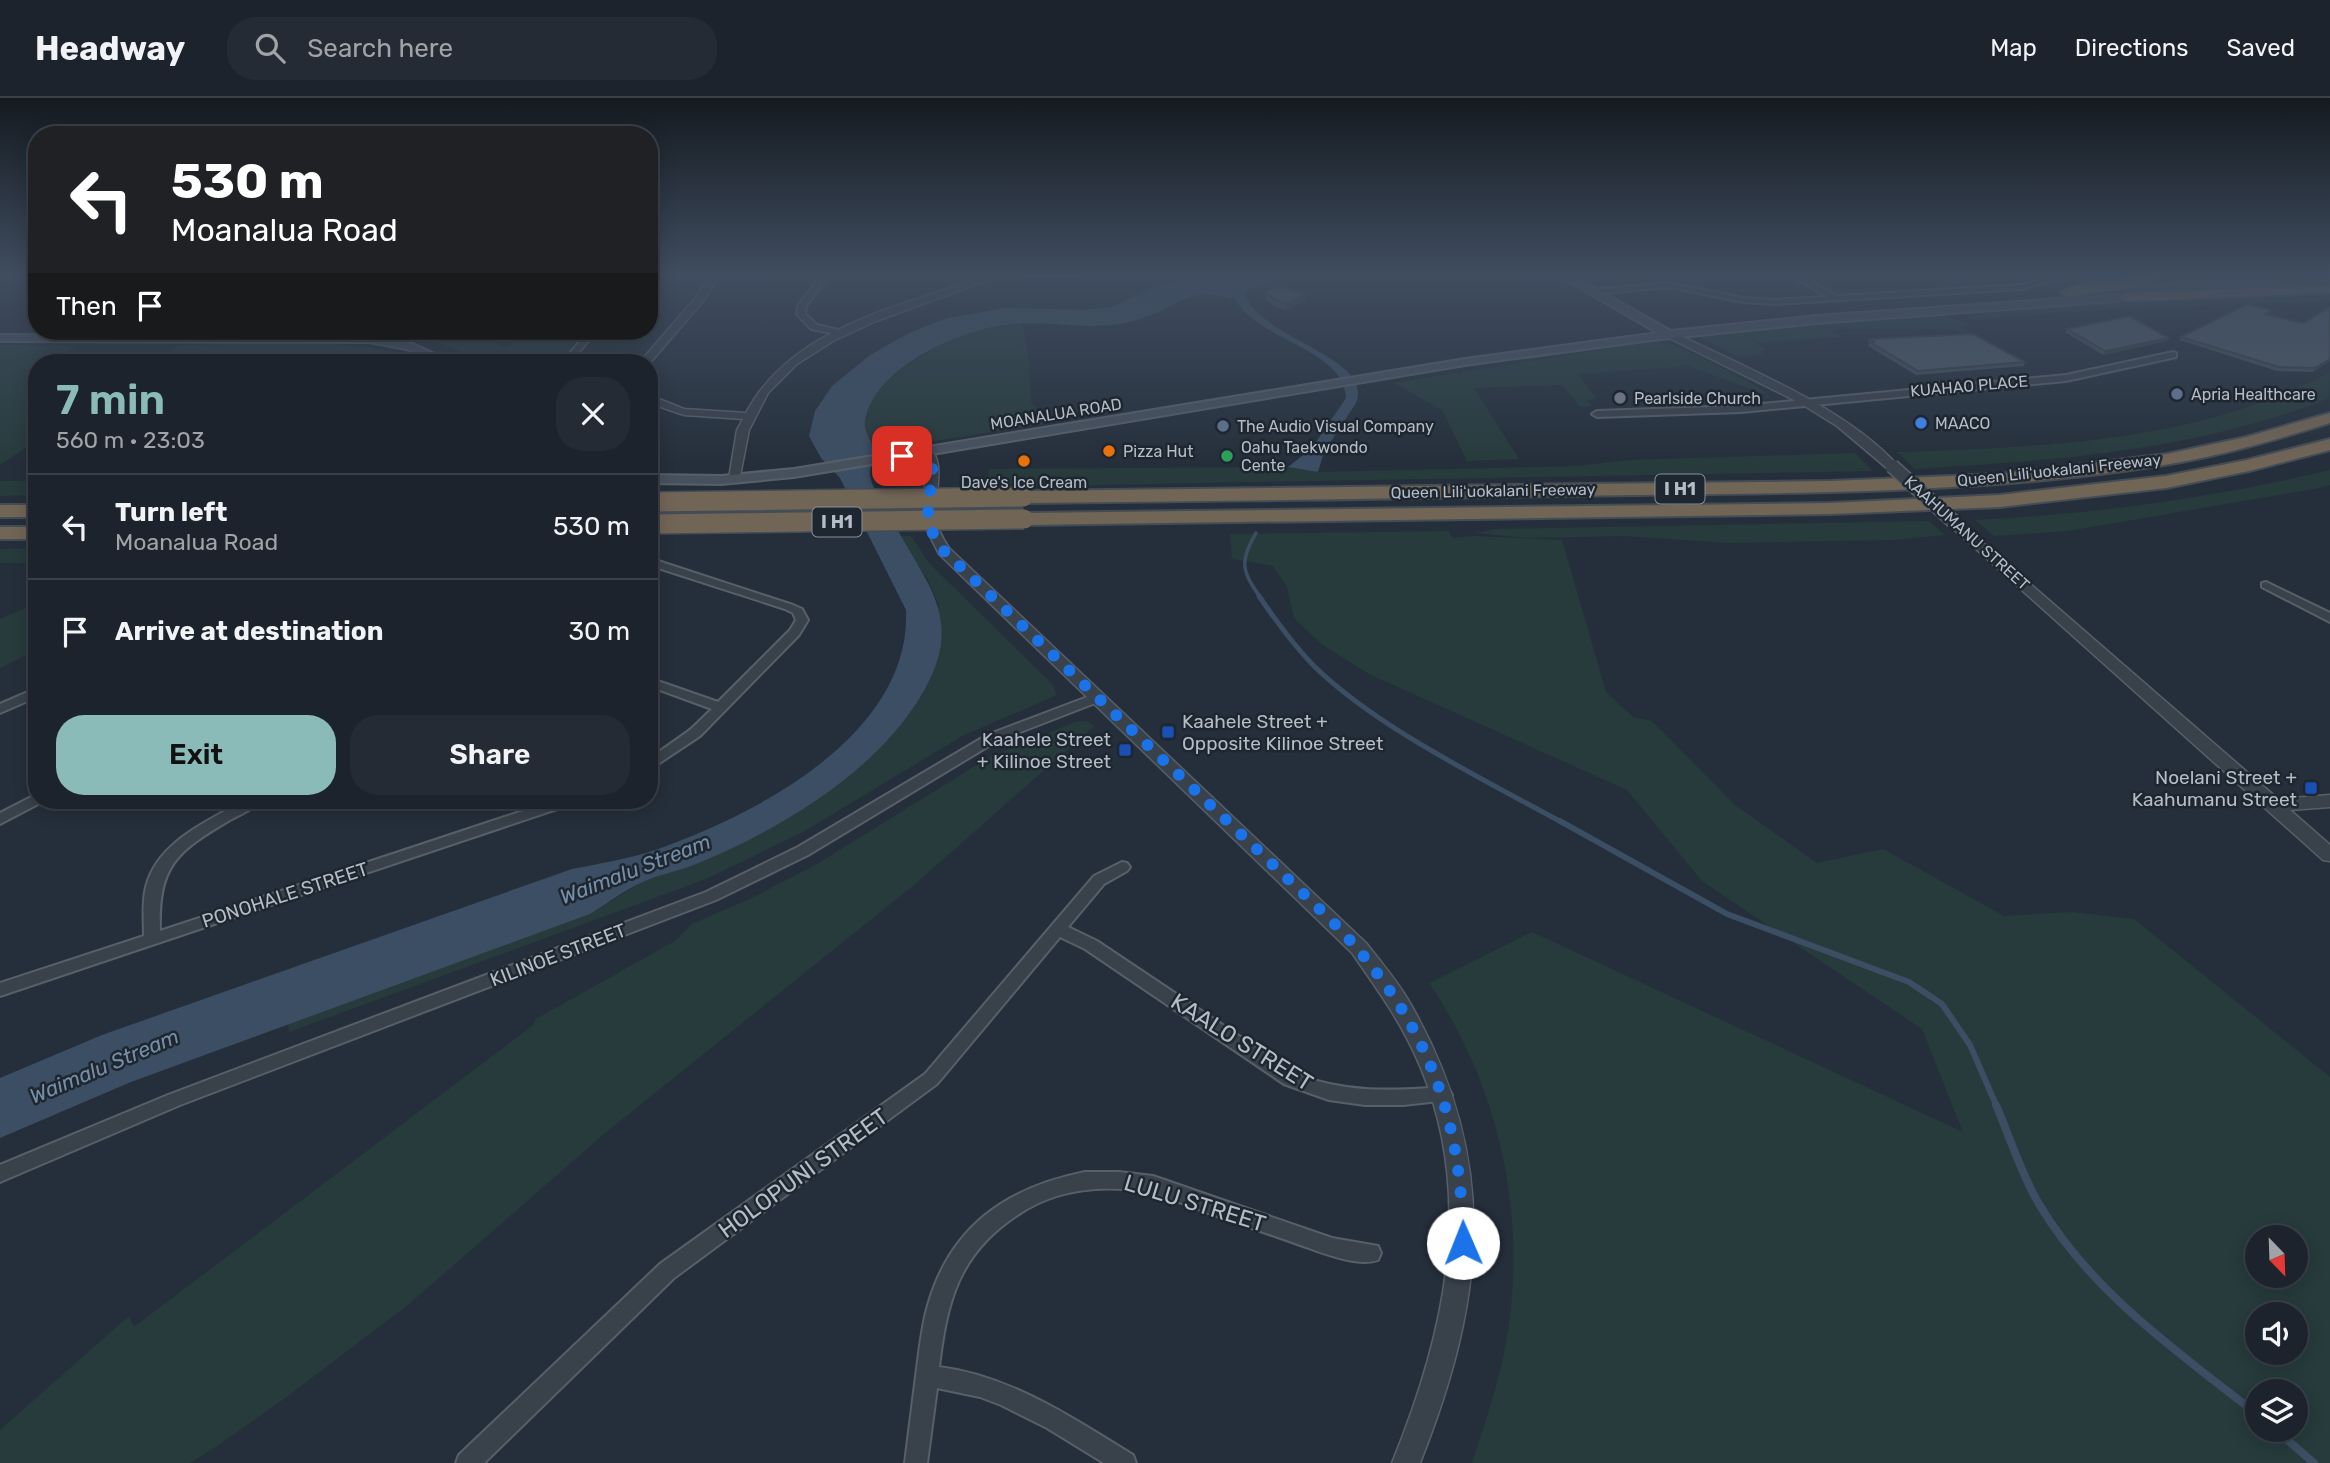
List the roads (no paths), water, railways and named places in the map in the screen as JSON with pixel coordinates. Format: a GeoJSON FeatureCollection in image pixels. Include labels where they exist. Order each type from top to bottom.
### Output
{"type":"FeatureCollection","features":[{"type":"Feature","properties":{"kind":"highway","name":"Queen Liliʻuokalani Freeway"},"geometry":{"type":"LineString","coordinates":[[658,502],[1804,487],[1964,481],[2071,472],[2164,459],[2250,441],[2330,418]]}},
{"type":"Feature","properties":{"kind":"highway","name":"Queen Liliʻuokalani Freeway"},"geometry":{"type":"LineString","coordinates":[[658,524],[1831,509],[2062,495],[2218,473],[2330,444]]}},
{"type":"Feature","properties":{"kind":"highway"},"geometry":{"type":"LineString","coordinates":[[2062,495],[2160,493],[2225,485],[2330,463]]}},
{"type":"Feature","properties":{"kind":"highway"},"geometry":{"type":"LineString","coordinates":[[0,511],[28,510]]}},
{"type":"Feature","properties":{"kind":"highway"},"geometry":{"type":"LineString","coordinates":[[0,533],[28,533]]}},
{"type":"Feature","properties":{"kind":"main road"},"geometry":{"type":"LineString","coordinates":[[0,338],[28,338]]}},
{"type":"Feature","properties":{"kind":"main road","name":"MOANALUA ROAD"},"geometry":{"type":"LineString","coordinates":[[1465,362],[1480,355],[1566,338]]}},
{"type":"Feature","properties":{"kind":"main road","name":"MOANALUA ROAD"},"geometry":{"type":"LineString","coordinates":[[658,479],[734,478],[878,460],[1465,362],[1490,361],[1637,338]]}},
{"type":"Feature","properties":{"kind":"main road"},"geometry":{"type":"LineString","coordinates":[[374,340],[421,349],[431,354]]}},
{"type":"Feature","properties":{"kind":"street"},"geometry":{"type":"LineString","coordinates":[[650,354],[661,338]]}},
{"type":"Feature","properties":{"kind":"street"},"geometry":{"type":"LineString","coordinates":[[734,478],[738,438],[746,416],[763,391],[783,371],[833,338]]}},
{"type":"Feature","properties":{"kind":"street","name":"KAAHUMANU STREET"},"geometry":{"type":"LineString","coordinates":[[1676,338],[1804,401],[1854,434],[2330,855]]}},
{"type":"Feature","properties":{"kind":"street"},"geometry":{"type":"LineString","coordinates":[[573,354],[585,340]]}},
{"type":"Feature","properties":{"kind":"street","name":"KUAHAO PLACE"},"geometry":{"type":"LineString","coordinates":[[1597,414],[1730,410],[2066,378],[2173,355]]}},
{"type":"Feature","properties":{"kind":"street"},"geometry":{"type":"LineString","coordinates":[[658,402],[690,414],[746,416]]}},
{"type":"Feature","properties":{"kind":"street"},"geometry":{"type":"LineString","coordinates":[[927,452],[932,461],[928,519],[940,546],[1359,948],[1383,978],[1414,1027],[1443,1095],[1453,1133],[1462,1203],[1460,1285],[1442,1374],[1406,1463]]}},
{"type":"Feature","properties":{"kind":"street"},"geometry":{"type":"LineString","coordinates":[[878,460],[908,465],[931,479]]}},
{"type":"Feature","properties":{"kind":"street"},"geometry":{"type":"LineString","coordinates":[[658,564],[789,607],[800,614],[802,620],[798,628],[686,741],[658,760]]}},
{"type":"Feature","properties":{"kind":"street"},"geometry":{"type":"LineString","coordinates":[[2266,585],[2330,618]]}},
{"type":"Feature","properties":{"kind":"street"},"geometry":{"type":"LineString","coordinates":[[658,684],[719,707]]}},
{"type":"Feature","properties":{"kind":"street"},"geometry":{"type":"LineString","coordinates":[[0,709],[28,696]]}},
{"type":"Feature","properties":{"kind":"street","name":"KILINOE STREET"},"geometry":{"type":"LineString","coordinates":[[0,1174],[174,1100],[711,895],[803,850],[992,738],[1098,697]]}},
{"type":"Feature","properties":{"kind":"street"},"geometry":{"type":"LineString","coordinates":[[2274,805],[2330,801]]}},
{"type":"Feature","properties":{"kind":"street"},"geometry":{"type":"LineString","coordinates":[[0,819],[28,804]]}},
{"type":"Feature","properties":{"kind":"street"},"geometry":{"type":"LineString","coordinates":[[152,939],[152,894],[165,865],[192,839],[240,809]]}},
{"type":"Feature","properties":{"kind":"street","name":"PONOHALE STREET"},"geometry":{"type":"LineString","coordinates":[[0,989],[543,809]]}},
{"type":"Feature","properties":{"kind":"street","name":"HOLOPUNI STREET"},"geometry":{"type":"LineString","coordinates":[[467,1463],[667,1271],[931,1079],[1099,880],[1122,867]]}},
{"type":"Feature","properties":{"kind":"street","name":"KAALO STREET"},"geometry":{"type":"LineString","coordinates":[[1058,929],[1091,945],[1306,1086],[1342,1097],[1362,1099],[1443,1095]]}},
{"type":"Feature","properties":{"kind":"street","name":"LULU STREET"},"geometry":{"type":"LineString","coordinates":[[916,1463],[939,1301],[968,1247],[999,1215],[1018,1202],[1087,1178],[1126,1179],[1153,1185],[1332,1247],[1371,1253]]}},
{"type":"Feature","properties":{"kind":"street"},"geometry":{"type":"LineString","coordinates":[[927,1377],[976,1385],[1009,1399],[1060,1424],[1125,1463]]}},
{"type":"Feature","properties":{"kind":"water","name":"Waimalu Stream"},"geometry":{"type":"Polygon","coordinates":[[[900,338],[958,338],[924,353],[885,383],[872,401],[865,421],[874,453],[871,479],[936,600],[941,622],[941,645],[934,670],[919,699],[899,727],[849,776],[820,798],[759,835],[696,864],[636,885],[590,914],[131,1082],[0,1138],[0,1078],[102,1035],[572,869],[646,853],[687,838],[731,819],[775,795],[817,766],[854,734],[882,697],[901,656],[906,610],[840,478],[821,458],[809,436],[815,411],[832,386],[870,355],[900,338]]]}},
{"type":"Feature","properties":{"kind":"water"},"geometry":{"type":"Polygon","coordinates":[[[1283,338],[1295,338],[1332,359],[1348,372],[1357,387],[1356,403],[1324,452],[1318,472],[1288,467],[1312,448],[1346,398],[1342,381],[1331,367],[1283,338]]]}},
{"type":"Feature","properties":{"kind":"waterway"},"geometry":{"type":"LineString","coordinates":[[1256,533],[1247,552],[1245,566],[1249,580],[1260,597]]}},
{"type":"Feature","properties":{"kind":"waterway"},"geometry":{"type":"LineString","coordinates":[[1259,596],[1307,659],[1341,690],[1434,752],[1563,823]]}},
{"type":"Feature","properties":{"kind":"waterway"},"geometry":{"type":"LineString","coordinates":[[1560,821],[1727,914],[1909,982],[1942,1004],[1970,1045],[1997,1107]]}},
{"type":"Feature","properties":{"kind":"waterway"},"geometry":{"type":"LineString","coordinates":[[1996,1105],[2021,1168],[2039,1204],[2084,1266],[2138,1319],[2245,1405]]}},
{"type":"Feature","properties":{"kind":"waterway"},"geometry":{"type":"LineString","coordinates":[[2290,1442],[2314,1463]]}},
{"type":"Feature","properties":{"kind":"place","name":"Apria Healthcare"},"geometry":{"type":"Point","coordinates":[2177,394]}},
{"type":"Feature","properties":{"kind":"place","name":"Pearlside Church"},"geometry":{"type":"Point","coordinates":[1620,398]}},
{"type":"Feature","properties":{"kind":"place","name":"MAACO"},"geometry":{"type":"Point","coordinates":[1921,423]}},
{"type":"Feature","properties":{"kind":"place","name":"The Audio Visual Company"},"geometry":{"type":"Point","coordinates":[1223,426]}},
{"type":"Feature","properties":{"kind":"place","name":"Pizza Hut"},"geometry":{"type":"Point","coordinates":[1109,451]}},
{"type":"Feature","properties":{"kind":"place","name":"Oahu Taekwondo Cente"},"geometry":{"type":"Point","coordinates":[1227,456]}},
{"type":"Feature","properties":{"kind":"place","name":"Dave's Ice Cream"},"geometry":{"type":"Point","coordinates":[1024,461]}},
{"type":"Feature","properties":{"kind":"place","name":"Kaahele Street + Opposite Kilinoe Street"},"geometry":{"type":"Point","coordinates":[1168,732]}},
{"type":"Feature","properties":{"kind":"place","name":"Kaahele Street + Kilinoe Street"},"geometry":{"type":"Point","coordinates":[1125,750]}},
{"type":"Feature","properties":{"kind":"place","name":"Noelani Street + Kaahumanu Street"},"geometry":{"type":"Point","coordinates":[2311,788]}}]}
